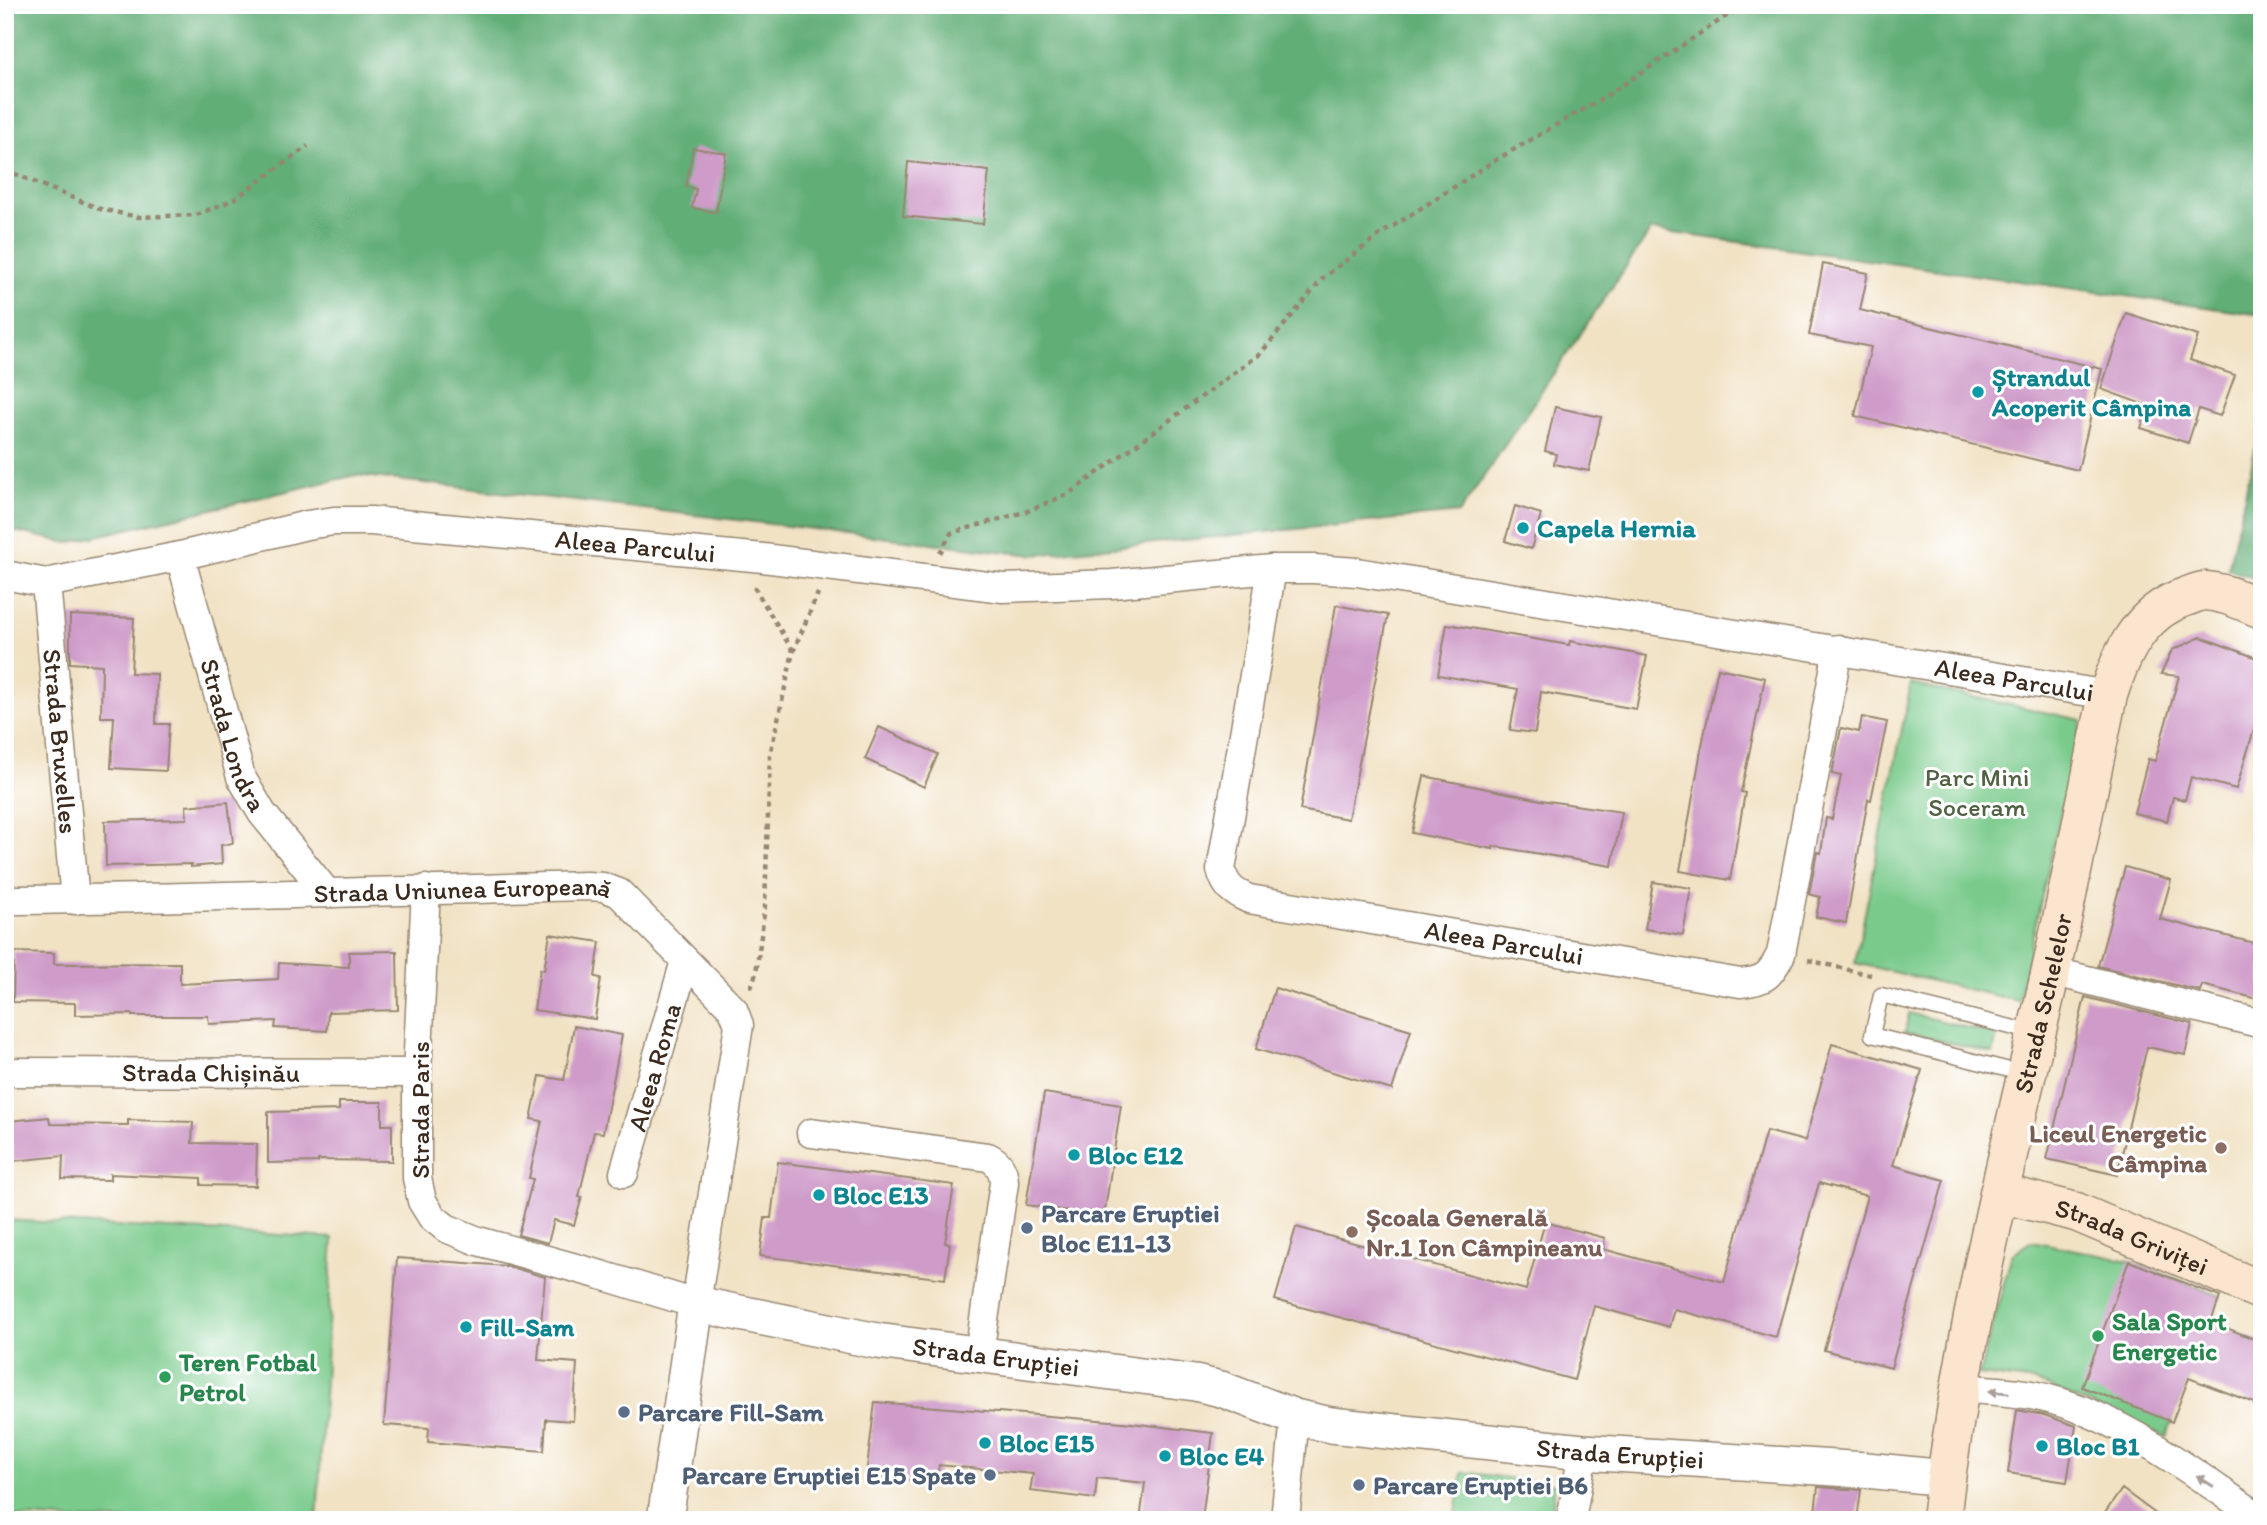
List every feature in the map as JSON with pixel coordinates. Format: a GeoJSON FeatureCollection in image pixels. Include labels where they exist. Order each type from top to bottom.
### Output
{"type":"FeatureCollection","features":[{"type":"Feature","properties":{"kind":"main road","name":"Strada Schelelor"},"geometry":{"type":"LineString","coordinates":[[1941,1520],[1959,1388],[1999,1193],[2051,971],[2108,695],[2119,660],[2151,617],[2172,601],[2204,591],[2232,596],[2262,609]]}},
{"type":"Feature","properties":{"kind":"main road","name":"Strada Griviței"},"geometry":{"type":"LineString","coordinates":[[1999,1193],[2076,1212],[2262,1291]]}},
{"type":"Feature","properties":{"kind":"street","name":"Aleea Parcului"},"geometry":{"type":"LineString","coordinates":[[5,575],[46,583],[334,521],[372,521],[735,556],[1003,588],[1067,587],[1272,569],[1314,569],[1357,572],[2108,695]]}},
{"type":"Feature","properties":{"kind":"street","name":"Strada Londra"},"geometry":{"type":"LineString","coordinates":[[180,556],[241,777],[262,813],[327,893]]}},
{"type":"Feature","properties":{"kind":"street","name":"Aleea Parcului"},"geometry":{"type":"LineString","coordinates":[[1272,569],[1222,870],[1224,882],[1233,892],[1263,902],[1740,983],[1760,981],[1773,970],[1781,954],[1838,649]]}},
{"type":"Feature","properties":{"kind":"street","name":"Strada Bruxelles"},"geometry":{"type":"LineString","coordinates":[[46,583],[75,900]]}},
{"type":"Feature","properties":{"kind":"street","name":"Strada Uniunea Europeană"},"geometry":{"type":"LineString","coordinates":[[5,900],[603,887],[619,893],[733,1009],[739,1025]]}},
{"type":"Feature","properties":{"kind":"street","name":"Strada Paris"},"geometry":{"type":"LineString","coordinates":[[426,889],[417,1073],[417,1178],[422,1201],[432,1217],[446,1228],[478,1241],[696,1304]]}},
{"type":"Feature","properties":{"kind":"street","name":"Aleea Roma"},"geometry":{"type":"LineString","coordinates":[[624,1173],[685,961]]}},
{"type":"Feature","properties":{"kind":"street"},"geometry":{"type":"LineString","coordinates":[[2051,971],[2262,1024]]}},
{"type":"Feature","properties":{"kind":"street"},"geometry":{"type":"LineString","coordinates":[[665,1520],[739,1025]]}},
{"type":"Feature","properties":{"kind":"street","name":"Strada Chișinău"},"geometry":{"type":"LineString","coordinates":[[5,1072],[417,1073]]}},
{"type":"Feature","properties":{"kind":"street"},"geometry":{"type":"LineString","coordinates":[[811,1133],[988,1157],[998,1164],[1004,1176],[1004,1183],[979,1354]]}},
{"type":"Feature","properties":{"kind":"street","name":"Strada Erupției"},"geometry":{"type":"LineString","coordinates":[[696,1304],[877,1341],[1195,1383],[1295,1417],[1359,1428],[1583,1452],[1866,1470],[1946,1478]]}},
{"type":"Feature","properties":{"kind":"street"},"geometry":{"type":"LineString","coordinates":[[1959,1388],[2047,1398],[2087,1411],[2150,1446],[2262,1519]]}},
{"type":"Feature","properties":{"kind":"street"},"geometry":{"type":"LineString","coordinates":[[1285,1520],[1295,1417]]}},
{"type":"Feature","properties":{"kind":"street"},"geometry":{"type":"LineString","coordinates":[[1574,1519],[1583,1452]]}},
{"type":"Feature","properties":{"kind":"lane"},"geometry":{"type":"LineString","coordinates":[[2027,1075],[1872,1035],[1881,995],[2036,1033]]}},
{"type":"Feature","properties":{"kind":"path"},"geometry":{"type":"LineString","coordinates":[[926,578],[951,533],[1028,511],[1070,493],[1260,354],[1324,277],[1381,234],[1499,158],[1603,98],[1728,15],[1749,5]]}},
{"type":"Feature","properties":{"kind":"path"},"geometry":{"type":"LineString","coordinates":[[5,170],[100,209],[138,217],[195,215],[233,200],[308,146]]}},
{"type":"Feature","properties":{"kind":"path"},"geometry":{"type":"LineString","coordinates":[[735,556],[793,652]]}},
{"type":"Feature","properties":{"kind":"path"},"geometry":{"type":"LineString","coordinates":[[739,1025],[756,973],[765,906],[770,755],[793,652],[829,566]]}},
{"type":"Feature","properties":{"kind":"path"},"geometry":{"type":"LineString","coordinates":[[1807,960],[1872,975]]}},
{"type":"Feature","properties":{"kind":"green space"},"geometry":{"type":"Polygon","coordinates":[[[5,5],[2262,5],[2262,315],[1651,230],[1459,513],[1032,555],[356,475],[68,543],[5,529],[5,5]]]}},
{"type":"Feature","properties":{"kind":"green space"},"geometry":{"type":"Polygon","coordinates":[[[2262,419],[2262,581],[2228,569],[2262,419]]]}},
{"type":"Feature","properties":{"kind":"green space","name":"Parc Mini Soceram"},"geometry":{"type":"Polygon","coordinates":[[[1911,684],[2082,720],[2018,1001],[1855,963],[1911,684]]]}},
{"type":"Feature","properties":{"kind":"green space"},"geometry":{"type":"Polygon","coordinates":[[[1909,1013],[1997,1035],[1993,1053],[1905,1032],[1909,1013]]]}},
{"type":"Feature","properties":{"kind":"green space","name":"Teren Fotbal Petrol"},"geometry":{"type":"Polygon","coordinates":[[[5,1220],[333,1238],[317,1520],[75,1520],[5,1516],[5,1220]]]}},
{"type":"Feature","properties":{"kind":"green space","name":"Sala Sport Energetic"},"geometry":{"type":"Polygon","coordinates":[[[2032,1241],[2129,1261],[2220,1296],[2166,1437],[2037,1382],[1979,1375],[2012,1254],[2032,1241]]]}},
{"type":"Feature","properties":{"kind":"green space"},"geometry":{"type":"Polygon","coordinates":[[[1462,1472],[1555,1484],[1551,1520],[1455,1520],[1462,1472]]]}},
{"type":"Feature","properties":{"kind":"building"},"geometry":{"type":"Polygon","coordinates":[[[693,148],[726,153],[716,212],[692,208],[696,189],[686,187],[693,148]]]}},
{"type":"Feature","properties":{"kind":"building"},"geometry":{"type":"Polygon","coordinates":[[[908,162],[989,171],[983,224],[903,216],[908,162]]]}},
{"type":"Feature","properties":{"kind":"building","name":"Ștrandul Acoperit Câmpina"},"geometry":{"type":"Polygon","coordinates":[[[1823,264],[1868,273],[1860,310],[2102,369],[2078,470],[1855,416],[1871,347],[1809,335],[1823,264]]]}},
{"type":"Feature","properties":{"kind":"building"},"geometry":{"type":"Polygon","coordinates":[[[2126,313],[2198,336],[2190,360],[2235,375],[2220,416],[2199,409],[2188,443],[2141,428],[2148,406],[2101,389],[2126,313]]]}},
{"type":"Feature","properties":{"kind":"building"},"geometry":{"type":"Polygon","coordinates":[[[1555,407],[1601,417],[1589,471],[1554,464],[1556,454],[1545,451],[1555,407]]]}},
{"type":"Feature","properties":{"kind":"building","name":"Capela Hernia"},"geometry":{"type":"Polygon","coordinates":[[[1515,506],[1541,514],[1531,549],[1505,541],[1515,506]]]}},
{"type":"Feature","properties":{"kind":"building"},"geometry":{"type":"Polygon","coordinates":[[[1336,605],[1388,615],[1348,819],[1300,810],[1336,605]]]}},
{"type":"Feature","properties":{"kind":"building"},"geometry":{"type":"Polygon","coordinates":[[[70,615],[134,618],[131,673],[157,674],[156,724],[169,724],[166,771],[111,768],[114,717],[101,717],[102,665],[70,663],[70,615]]]}},
{"type":"Feature","properties":{"kind":"building"},"geometry":{"type":"Polygon","coordinates":[[[1447,624],[1569,645],[1570,641],[1647,656],[1636,709],[1541,692],[1535,733],[1510,730],[1518,689],[1438,675],[1447,624]]]}},
{"type":"Feature","properties":{"kind":"building"},"geometry":{"type":"Polygon","coordinates":[[[2201,637],[2262,660],[2262,721],[2257,720],[2236,789],[2191,777],[2185,800],[2173,797],[2167,821],[2134,813],[2148,759],[2155,761],[2179,676],[2161,674],[2172,650],[2201,637]]]}},
{"type":"Feature","properties":{"kind":"building"},"geometry":{"type":"Polygon","coordinates":[[[1718,668],[1765,678],[1741,792],[1745,793],[1730,880],[1680,871],[1718,668]]]}},
{"type":"Feature","properties":{"kind":"building"},"geometry":{"type":"Polygon","coordinates":[[[1862,717],[1887,722],[1871,800],[1868,799],[1846,923],[1816,917],[1820,897],[1809,894],[1817,852],[1821,853],[1826,818],[1832,819],[1841,776],[1832,774],[1841,728],[1859,732],[1862,717]]]}},
{"type":"Feature","properties":{"kind":"building"},"geometry":{"type":"Polygon","coordinates":[[[879,727],[938,754],[924,787],[865,759],[879,727]]]}},
{"type":"Feature","properties":{"kind":"building"},"geometry":{"type":"Polygon","coordinates":[[[1424,776],[1541,800],[1622,812],[1612,866],[1493,846],[1493,849],[1412,833],[1424,776]]]}},
{"type":"Feature","properties":{"kind":"building"},"geometry":{"type":"Polygon","coordinates":[[[228,802],[233,843],[221,845],[222,864],[191,867],[191,864],[106,866],[105,821],[187,819],[186,806],[228,802]]]}},
{"type":"Feature","properties":{"kind":"building"},"geometry":{"type":"Polygon","coordinates":[[[2125,867],[2171,880],[2160,919],[2262,945],[2262,1000],[2202,985],[2200,991],[2098,966],[2125,867]]]}},
{"type":"Feature","properties":{"kind":"building"},"geometry":{"type":"Polygon","coordinates":[[[1653,882],[1691,888],[1683,935],[1645,929],[1653,882]]]}},
{"type":"Feature","properties":{"kind":"building"},"geometry":{"type":"Polygon","coordinates":[[[550,934],[600,942],[595,977],[601,978],[595,1019],[534,1010],[540,969],[544,970],[550,934]]]}},
{"type":"Feature","properties":{"kind":"building"},"geometry":{"type":"Polygon","coordinates":[[[397,951],[398,1010],[328,1012],[327,1031],[275,1028],[276,1021],[209,1024],[208,1016],[75,1015],[75,1003],[13,1002],[14,952],[54,953],[54,964],[180,963],[180,984],[278,979],[279,963],[349,967],[349,952],[397,951]]]}},
{"type":"Feature","properties":{"kind":"building"},"geometry":{"type":"Polygon","coordinates":[[[1275,988],[1411,1030],[1392,1090],[1256,1049],[1275,988]]]}},
{"type":"Feature","properties":{"kind":"building"},"geometry":{"type":"Polygon","coordinates":[[[2085,997],[2192,1024],[2185,1055],[2147,1047],[2117,1175],[2047,1159],[2085,997]]]}},
{"type":"Feature","properties":{"kind":"building"},"geometry":{"type":"Polygon","coordinates":[[[574,1026],[622,1035],[603,1133],[594,1132],[574,1225],[554,1220],[548,1243],[518,1235],[533,1179],[529,1178],[542,1121],[531,1119],[540,1076],[564,1080],[574,1026]]]}},
{"type":"Feature","properties":{"kind":"building"},"geometry":{"type":"Polygon","coordinates":[[[1832,1044],[1922,1070],[1893,1165],[1944,1180],[1891,1368],[1824,1350],[1867,1196],[1819,1183],[1776,1337],[1674,1309],[1669,1327],[1594,1306],[1574,1380],[1275,1300],[1296,1227],[1526,1290],[1545,1222],[1605,1238],[1603,1249],[1724,1282],[1766,1131],[1805,1141],[1832,1044]]]}},
{"type":"Feature","properties":{"kind":"building","name":"Bloc E12"},"geometry":{"type":"Polygon","coordinates":[[[1044,1093],[1121,1105],[1104,1216],[1026,1205],[1044,1093]]]}},
{"type":"Feature","properties":{"kind":"building"},"geometry":{"type":"Polygon","coordinates":[[[339,1102],[382,1102],[382,1125],[392,1125],[392,1161],[318,1160],[268,1163],[268,1112],[339,1110],[339,1102]]]}},
{"type":"Feature","properties":{"kind":"building"},"geometry":{"type":"Polygon","coordinates":[[[49,1117],[50,1124],[128,1125],[128,1120],[193,1122],[192,1143],[257,1144],[256,1186],[201,1185],[201,1178],[110,1174],[110,1180],[62,1179],[63,1156],[13,1161],[9,1121],[49,1117]]]}},
{"type":"Feature","properties":{"kind":"building"},"geometry":{"type":"Polygon","coordinates":[[[778,1162],[954,1185],[945,1243],[950,1244],[945,1279],[760,1256],[765,1218],[771,1218],[778,1162]]]}},
{"type":"Feature","properties":{"kind":"building","name":"Fill-Sam"},"geometry":{"type":"Polygon","coordinates":[[[397,1258],[507,1266],[545,1277],[538,1360],[577,1363],[573,1421],[546,1419],[544,1451],[428,1442],[429,1428],[384,1425],[397,1258]]]}},
{"type":"Feature","properties":{"kind":"building"},"geometry":{"type":"Polygon","coordinates":[[[2129,1261],[2220,1297],[2211,1322],[2262,1342],[2262,1406],[2189,1378],[2172,1422],[2082,1387],[2129,1261]]]}},
{"type":"Feature","properties":{"kind":"building","name":"Bloc E15"},"geometry":{"type":"Polygon","coordinates":[[[875,1402],[1123,1422],[1213,1433],[1202,1520],[1140,1520],[1145,1483],[1097,1478],[1095,1499],[1030,1491],[1033,1474],[939,1465],[936,1482],[866,1476],[875,1402]]]}},
{"type":"Feature","properties":{"kind":"building","name":"Bloc B1"},"geometry":{"type":"Polygon","coordinates":[[[2017,1410],[2044,1415],[2076,1426],[2067,1482],[2008,1473],[2017,1410]]]}},
{"type":"Feature","properties":{"kind":"building"},"geometry":{"type":"Polygon","coordinates":[[[1818,1487],[1861,1490],[1857,1520],[1814,1520],[1818,1487]]]}},
{"type":"Feature","properties":{"kind":"building"},"geometry":{"type":"Polygon","coordinates":[[[2122,1489],[2164,1520],[2100,1520],[2122,1489]]]}},
{"type":"Feature","properties":{"kind":"place","name":"Ștrandul Acoperit Câmpina"},"geometry":{"type":"Point","coordinates":[1978,392]}},
{"type":"Feature","properties":{"kind":"place","name":"Capela Hernia"},"geometry":{"type":"Point","coordinates":[1523,528]}},
{"type":"Feature","properties":{"kind":"place","name":"Liceul Energetic Câmpina"},"geometry":{"type":"Point","coordinates":[2221,1148]}},
{"type":"Feature","properties":{"kind":"place","name":"Bloc E12"},"geometry":{"type":"Point","coordinates":[1074,1155]}},
{"type":"Feature","properties":{"kind":"place","name":"Bloc E13"},"geometry":{"type":"Point","coordinates":[819,1195]}},
{"type":"Feature","properties":{"kind":"place","name":"Parcare Eruptiei Bloc E11-13"},"geometry":{"type":"Point","coordinates":[1027,1228]}},
{"type":"Feature","properties":{"kind":"place","name":"Școala Generală Nr.1 Ion Câmpineanu"},"geometry":{"type":"Point","coordinates":[1352,1232]}},
{"type":"Feature","properties":{"kind":"place","name":"Fill-Sam"},"geometry":{"type":"Point","coordinates":[466,1327]}},
{"type":"Feature","properties":{"kind":"place","name":"Sala Sport Energetic"},"geometry":{"type":"Point","coordinates":[2098,1336]}},
{"type":"Feature","properties":{"kind":"place","name":"Teren Fotbal Petrol"},"geometry":{"type":"Point","coordinates":[165,1377]}},
{"type":"Feature","properties":{"kind":"place","name":"Parcare Fill-Sam"},"geometry":{"type":"Point","coordinates":[624,1412]}},
{"type":"Feature","properties":{"kind":"place","name":"Bloc E15"},"geometry":{"type":"Point","coordinates":[985,1443]}},
{"type":"Feature","properties":{"kind":"place","name":"Bloc B1"},"geometry":{"type":"Point","coordinates":[2042,1446]}},
{"type":"Feature","properties":{"kind":"place","name":"Bloc E4"},"geometry":{"type":"Point","coordinates":[1165,1456]}},
{"type":"Feature","properties":{"kind":"place","name":"Parcare Eruptiei E15 Spate"},"geometry":{"type":"Point","coordinates":[990,1475]}},
{"type":"Feature","properties":{"kind":"place","name":"Parcare Eruptiei B6"},"geometry":{"type":"Point","coordinates":[1359,1485]}}]}
